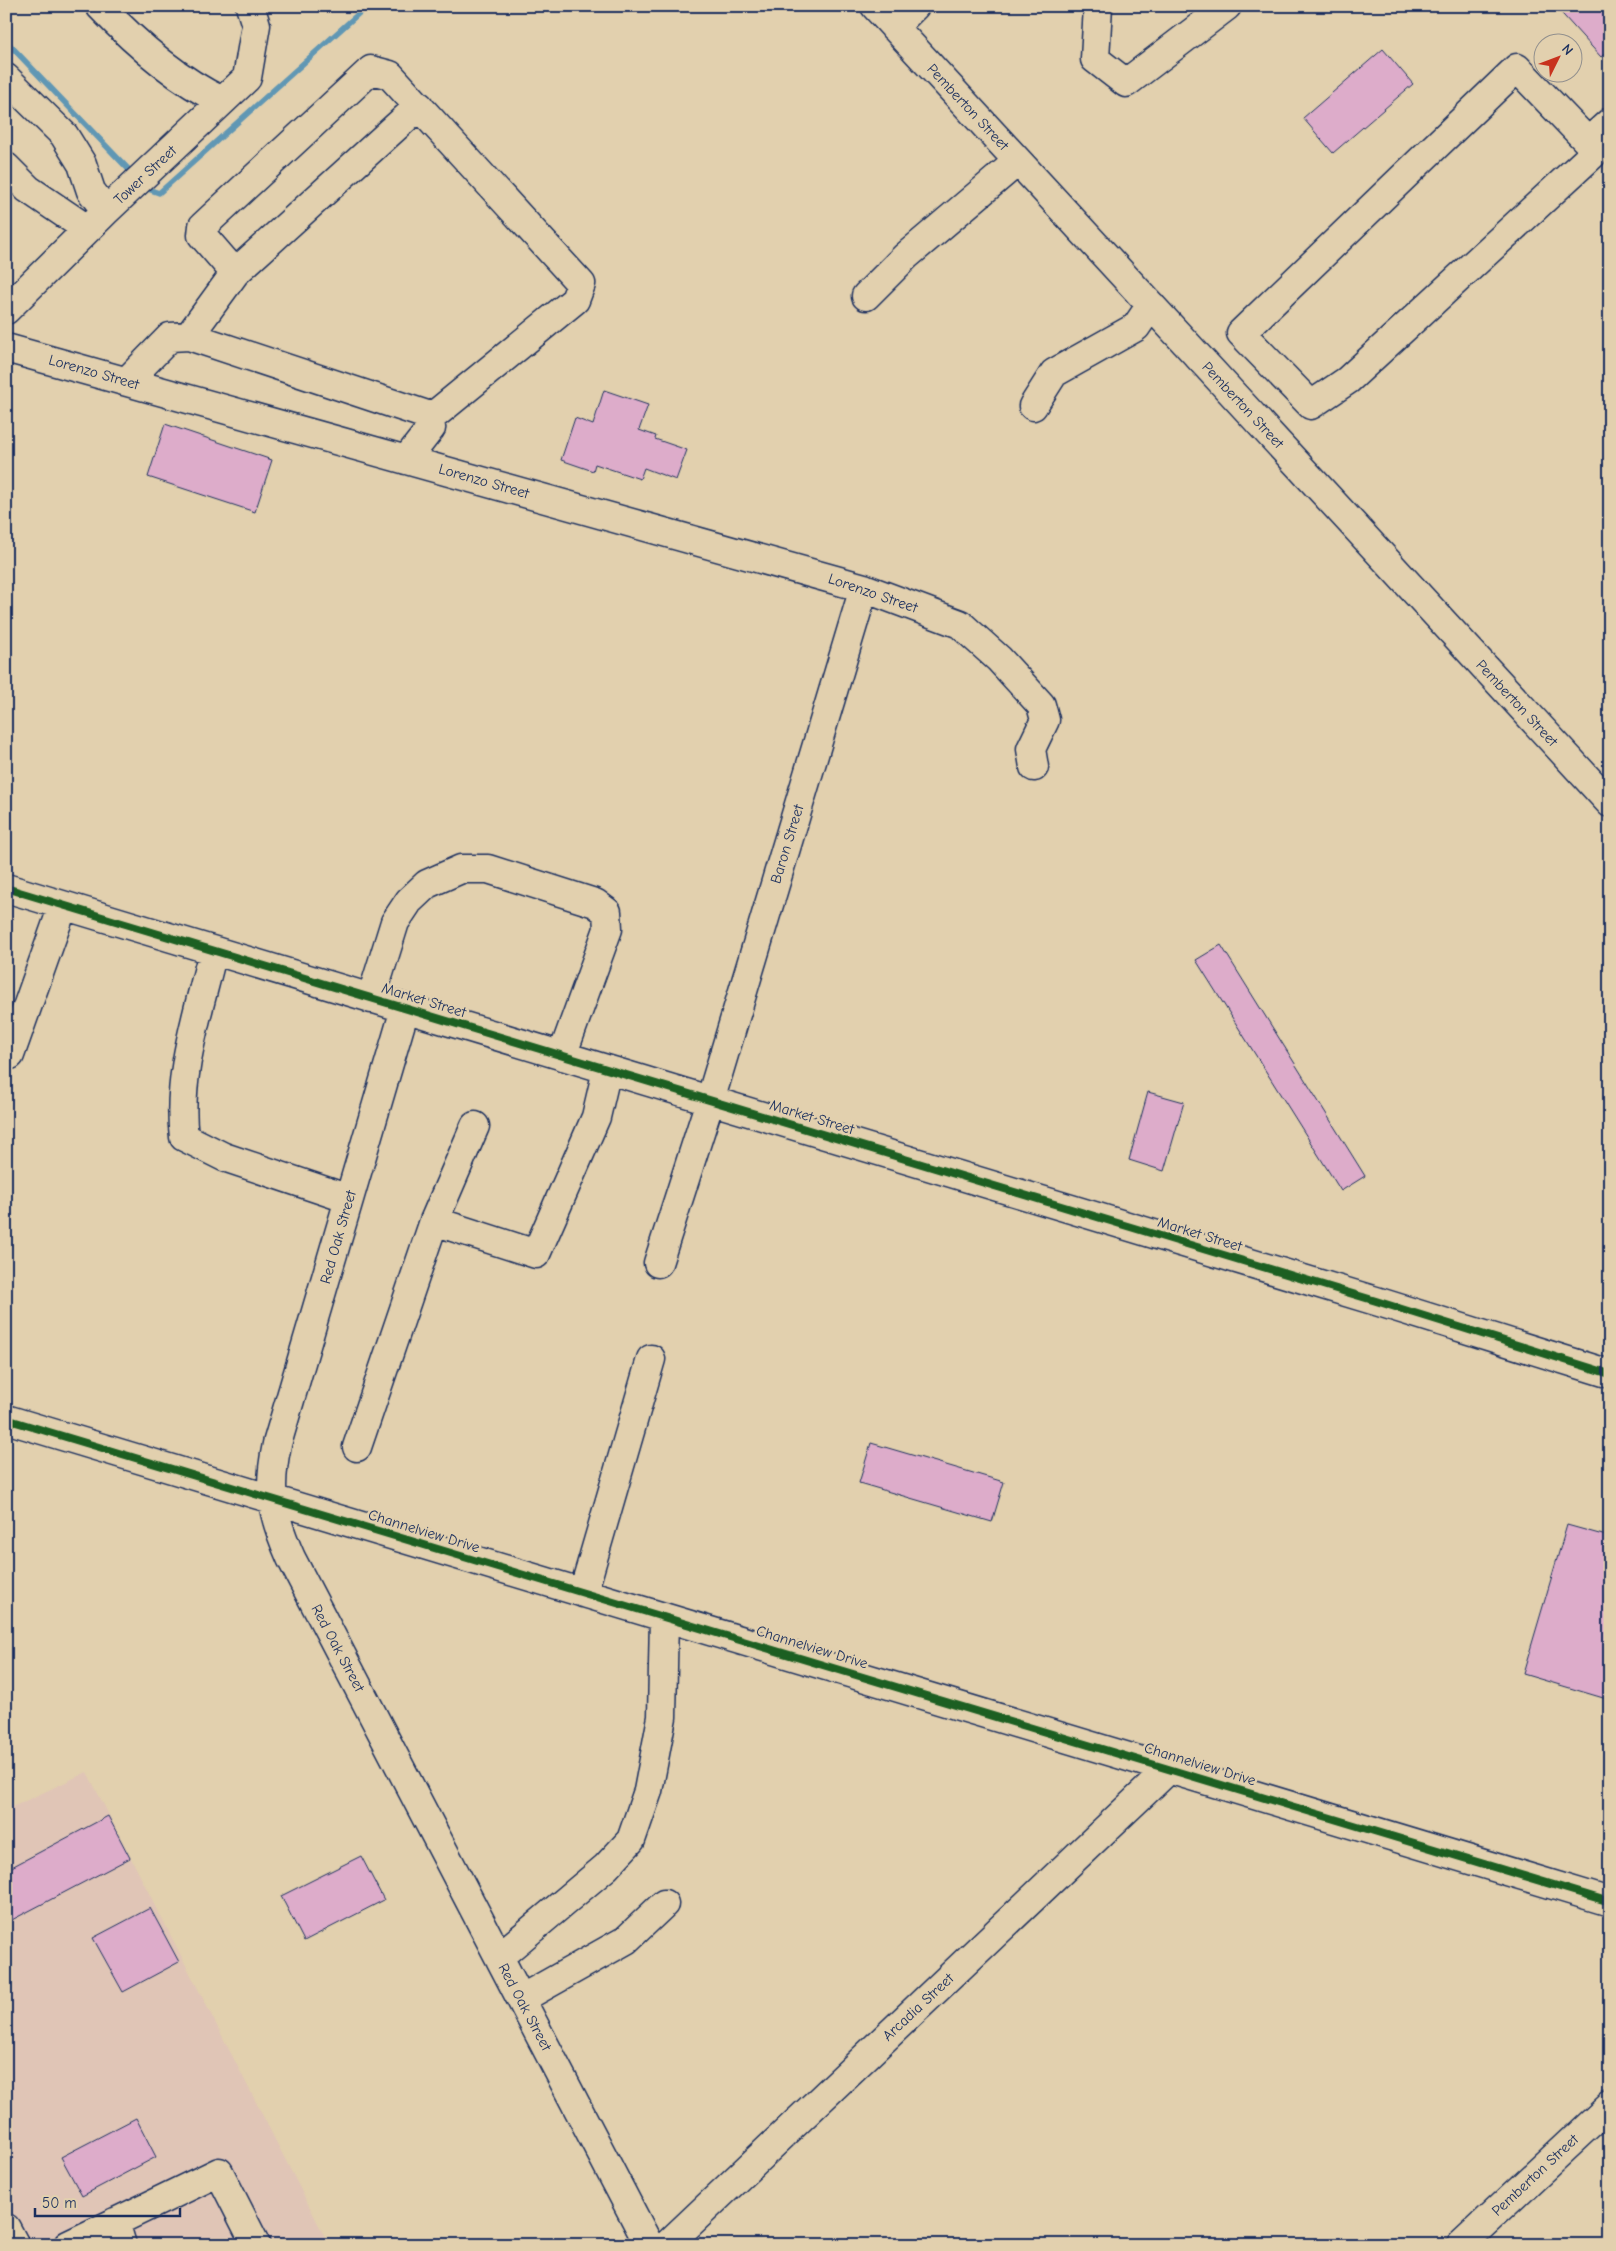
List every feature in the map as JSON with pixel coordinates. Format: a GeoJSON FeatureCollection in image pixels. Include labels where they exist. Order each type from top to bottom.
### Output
{"type":"FeatureCollection","features":[{"type":"Feature","properties":{"kind":"street"},"geometry":{"type":"LineString","coordinates":[[100,6],[156,59],[196,88],[222,101]]}},
{"type":"Feature","properties":{"kind":"street","name":"Pemberton Street"},"geometry":{"type":"LineString","coordinates":[[876,6],[1610,803]]}},
{"type":"Feature","properties":{"kind":"street"},"geometry":{"type":"LineString","coordinates":[[894,27],[915,6]]}},
{"type":"Feature","properties":{"kind":"street"},"geometry":{"type":"LineString","coordinates":[[1098,6],[1095,59],[1126,83],[1227,6]]}},
{"type":"Feature","properties":{"kind":"street","name":"Tower Street"},"geometry":{"type":"LineString","coordinates":[[6,310],[97,220],[247,78],[253,16]]}},
{"type":"Feature","properties":{"kind":"street"},"geometry":{"type":"LineString","coordinates":[[1517,68],[1588,142],[1592,155],[1348,380],[1311,405],[1241,333],[1517,68]]}},
{"type":"Feature","properties":{"kind":"street"},"geometry":{"type":"LineString","coordinates":[[235,273],[202,235],[203,226],[371,70],[390,75],[581,284],[575,300],[427,421]]}},
{"type":"Feature","properties":{"kind":"street"},"geometry":{"type":"LineString","coordinates":[[6,78],[64,135],[82,164],[91,190],[97,220]]}},
{"type":"Feature","properties":{"kind":"street"},"geometry":{"type":"LineString","coordinates":[[190,336],[235,273],[419,106]]}},
{"type":"Feature","properties":{"kind":"street"},"geometry":{"type":"LineString","coordinates":[[1588,142],[1610,122]]}},
{"type":"Feature","properties":{"kind":"street"},"geometry":{"type":"LineString","coordinates":[[866,296],[906,256],[1018,161]]}},
{"type":"Feature","properties":{"kind":"street"},"geometry":{"type":"LineString","coordinates":[[6,167],[28,188],[97,220]]}},
{"type":"Feature","properties":{"kind":"street"},"geometry":{"type":"LineString","coordinates":[[1033,406],[1054,374],[1136,327],[1151,305]]}},
{"type":"Feature","properties":{"kind":"street"},"geometry":{"type":"LineString","coordinates":[[127,382],[170,338],[190,336],[424,414],[431,428],[406,460]]}},
{"type":"Feature","properties":{"kind":"street","name":"Lorenzo Street"},"geometry":{"type":"LineString","coordinates":[[6,348],[864,588],[960,624],[999,659],[1041,705],[1045,720],[1031,749],[1034,767]]}},
{"type":"Feature","properties":{"kind":"street","name":"Baron Street"},"geometry":{"type":"LineString","coordinates":[[658,1263],[710,1100],[864,588]]}},
{"type":"Feature","properties":{"kind":"street"},"geometry":{"type":"LineString","coordinates":[[371,999],[394,922],[409,901],[427,884],[461,869],[488,869],[595,903],[607,912],[608,929],[562,1056]]}},
{"type":"Feature","properties":{"kind":"street","name":"Market Street"},"geometry":{"type":"LineString","coordinates":[[6,888],[1376,1301],[1610,1374]]}},
{"type":"Feature","properties":{"kind":"street"},"geometry":{"type":"LineString","coordinates":[[10,1055],[63,906]]}},
{"type":"Feature","properties":{"kind":"street"},"geometry":{"type":"LineString","coordinates":[[213,951],[190,1046],[183,1093],[182,1116],[184,1137],[224,1157],[349,1199]]}},
{"type":"Feature","properties":{"kind":"street","name":"Red Oak Street"},"geometry":{"type":"LineString","coordinates":[[405,1009],[277,1444],[272,1466],[271,1499],[279,1531],[290,1558],[649,2245]]}},
{"type":"Feature","properties":{"kind":"street"},"geometry":{"type":"LineString","coordinates":[[434,1221],[536,1254],[596,1117],[607,1070]]}},
{"type":"Feature","properties":{"kind":"street"},"geometry":{"type":"LineString","coordinates":[[357,1447],[434,1221],[475,1126]]}},
{"type":"Feature","properties":{"kind":"street"},"geometry":{"type":"LineString","coordinates":[[584,1593],[651,1359]]}},
{"type":"Feature","properties":{"kind":"street","name":"Channelview Drive"},"geometry":{"type":"LineString","coordinates":[[6,1419],[1610,1902]]}},
{"type":"Feature","properties":{"kind":"street"},"geometry":{"type":"LineString","coordinates":[[499,1957],[606,1867],[631,1840],[648,1791],[662,1717],[664,1617]]}},
{"type":"Feature","properties":{"kind":"street","name":"Arcadia Street"},"geometry":{"type":"LineString","coordinates":[[667,2245],[1169,1769]]}},
{"type":"Feature","properties":{"kind":"street"},"geometry":{"type":"LineString","coordinates":[[521,2000],[626,1940],[664,1904]]}},
{"type":"Feature","properties":{"kind":"street","name":"Pemberton Street"},"geometry":{"type":"LineString","coordinates":[[1461,2245],[1610,2106]]}},
{"type":"Feature","properties":{"kind":"street"},"geometry":{"type":"LineString","coordinates":[[68,2245],[118,2234],[219,2172],[256,2245]]}},
{"type":"Feature","properties":{"kind":"street"},"geometry":{"type":"LineString","coordinates":[[6,2228],[15,2245]]}},
{"type":"Feature","properties":{"kind":"shaded area"},"geometry":{"type":"Polygon","coordinates":[[[87,1772],[329,2245],[6,2245],[6,1810],[87,1772]]]}},
{"type":"Feature","properties":{"kind":"building"},"geometry":{"type":"Polygon","coordinates":[[[1555,6],[1610,6],[1610,49],[1601,57],[1584,38],[1584,32],[1578,32],[1555,6]]]}},
{"type":"Feature","properties":{"kind":"building"},"geometry":{"type":"Polygon","coordinates":[[[1383,49],[1413,84],[1333,153],[1303,118],[1383,49]]]}},
{"type":"Feature","properties":{"kind":"building"},"geometry":{"type":"Polygon","coordinates":[[[604,390],[648,405],[639,430],[656,436],[655,439],[687,450],[676,480],[644,468],[640,479],[595,464],[593,471],[561,460],[575,418],[593,425],[604,390]]]}},
{"type":"Feature","properties":{"kind":"building"},"geometry":{"type":"Polygon","coordinates":[[[165,424],[272,460],[255,512],[148,477],[165,424]]]}},
{"type":"Feature","properties":{"kind":"building"},"geometry":{"type":"Polygon","coordinates":[[[1221,945],[1365,1176],[1341,1191],[1196,960],[1221,945]]]}},
{"type":"Feature","properties":{"kind":"building"},"geometry":{"type":"Polygon","coordinates":[[[1148,1092],[1184,1102],[1164,1171],[1129,1160],[1148,1092]]]}},
{"type":"Feature","properties":{"kind":"building"},"geometry":{"type":"Polygon","coordinates":[[[871,1443],[1004,1482],[992,1522],[859,1483],[871,1443]]]}},
{"type":"Feature","properties":{"kind":"building"},"geometry":{"type":"Polygon","coordinates":[[[1567,1525],[1610,1537],[1610,1700],[1523,1674],[1567,1525]]]}},
{"type":"Feature","properties":{"kind":"building"},"geometry":{"type":"Polygon","coordinates":[[[108,1816],[130,1858],[6,1923],[6,1870],[108,1816]]]}},
{"type":"Feature","properties":{"kind":"building"},"geometry":{"type":"Polygon","coordinates":[[[361,1856],[384,1900],[304,1941],[281,1896],[361,1856]]]}},
{"type":"Feature","properties":{"kind":"building"},"geometry":{"type":"Polygon","coordinates":[[[150,1908],[179,1962],[123,1992],[93,1938],[150,1908]]]}},
{"type":"Feature","properties":{"kind":"building"},"geometry":{"type":"Polygon","coordinates":[[[136,2118],[156,2157],[82,2196],[61,2157],[136,2118]]]}},
{"type":"Feature","properties":{"kind":"waterway"},"geometry":{"type":"LineString","coordinates":[[148,189],[159,193],[367,6]]}},
{"type":"Feature","properties":{"kind":"waterway"},"geometry":{"type":"LineString","coordinates":[[6,41],[132,173]]}},
{"type":"Feature","properties":{"kind":"cycle path"},"geometry":{"type":"LineString","coordinates":[[6,888],[1376,1301],[1610,1374]]}},
{"type":"Feature","properties":{"kind":"cycle path"},"geometry":{"type":"LineString","coordinates":[[6,1419],[1610,1902]]}}]}
